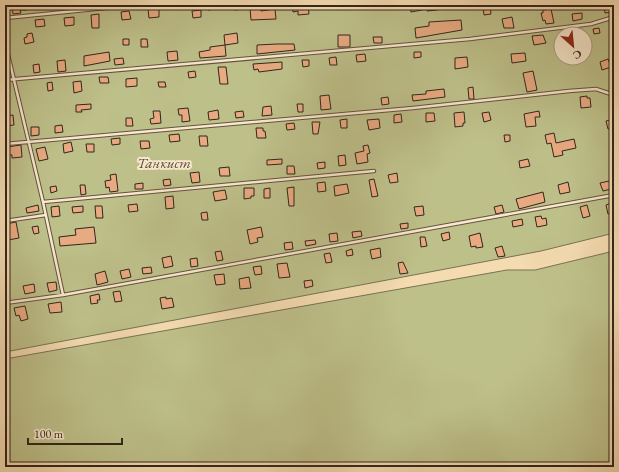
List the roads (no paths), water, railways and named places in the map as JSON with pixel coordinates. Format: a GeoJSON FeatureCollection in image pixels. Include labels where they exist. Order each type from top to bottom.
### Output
{"type":"FeatureCollection","features":[{"type":"Feature","properties":{"kind":"lane"},"geometry":{"type":"LineString","coordinates":[[5,18],[135,5]]}},
{"type":"Feature","properties":{"kind":"lane"},"geometry":{"type":"LineString","coordinates":[[5,80],[462,39],[591,24],[614,17]]}},
{"type":"Feature","properties":{"kind":"lane"},"geometry":{"type":"LineString","coordinates":[[5,42],[46,215],[63,295]]}},
{"type":"Feature","properties":{"kind":"lane"},"geometry":{"type":"LineString","coordinates":[[5,144],[413,108],[569,91],[596,89],[614,95]]}},
{"type":"Feature","properties":{"kind":"lane"},"geometry":{"type":"LineString","coordinates":[[43,202],[374,171]]}},
{"type":"Feature","properties":{"kind":"lane"},"geometry":{"type":"LineString","coordinates":[[5,303],[63,295],[614,195]]}},
{"type":"Feature","properties":{"kind":"lane"},"geometry":{"type":"LineString","coordinates":[[5,221],[46,215]]}},
{"type":"Feature","properties":{"kind":"park label","name":"Танкист"},"geometry":{"type":"Point","coordinates":[164,162]}}]}
